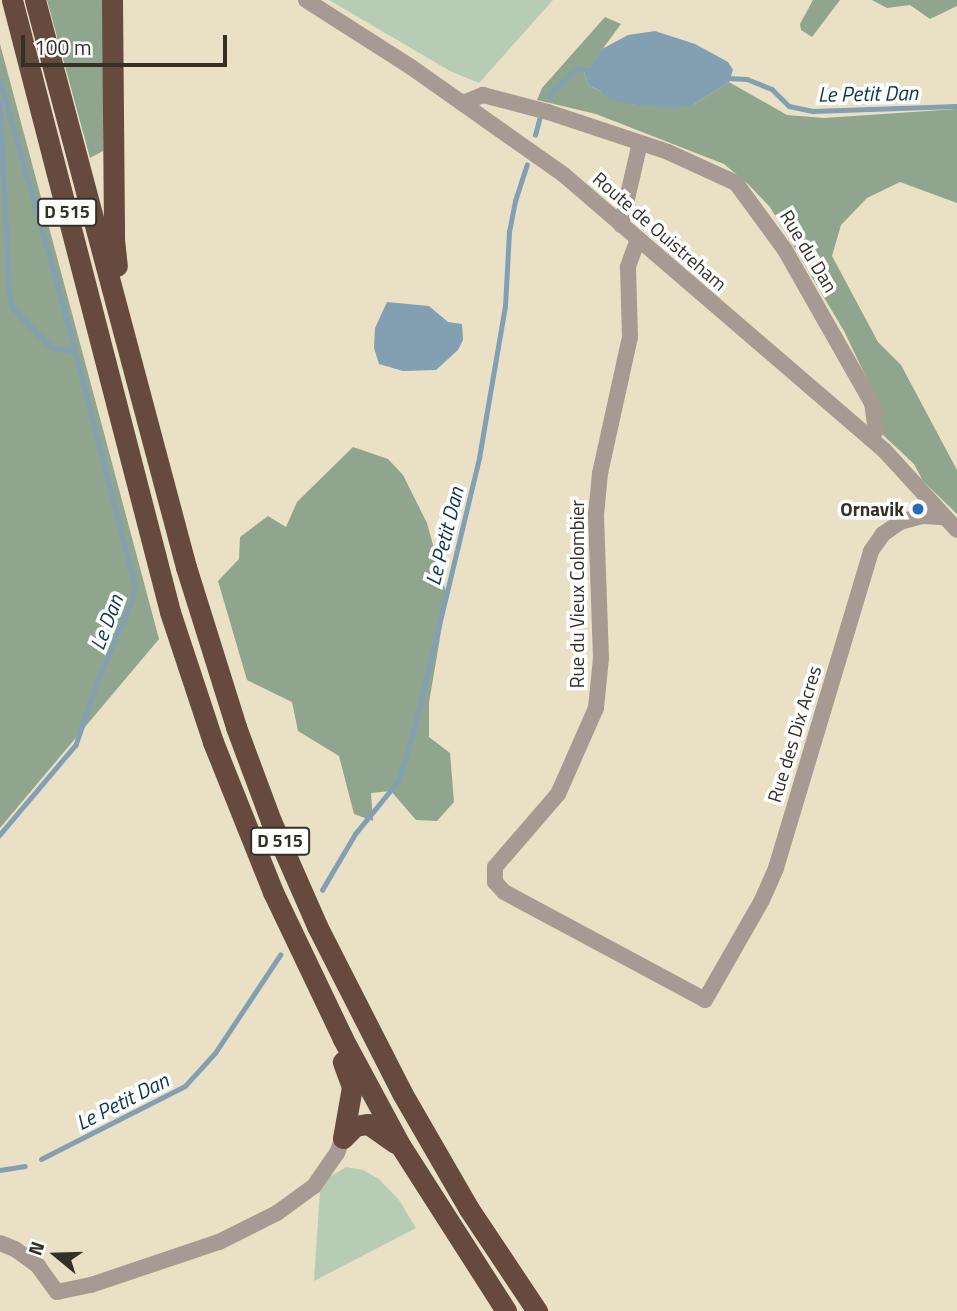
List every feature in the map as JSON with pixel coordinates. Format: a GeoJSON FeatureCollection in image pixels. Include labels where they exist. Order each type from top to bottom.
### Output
{"type":"FeatureCollection","features":[{"type":"Feature","properties":{"kind":"highway","name":"D 515"},"geometry":{"type":"LineString","coordinates":[[12,0],[186,663],[252,842],[343,1039],[400,1145],[506,1311]]}},
{"type":"Feature","properties":{"kind":"highway","name":"D 515"},"geometry":{"type":"LineString","coordinates":[[35,0],[209,647],[240,739],[295,877],[402,1093],[470,1209],[537,1311]]}},
{"type":"Feature","properties":{"kind":"highway"},"geometry":{"type":"LineString","coordinates":[[112,0],[114,239],[122,327]]}},
{"type":"Feature","properties":{"kind":"highway"},"geometry":{"type":"LineString","coordinates":[[343,1039],[341,1058],[352,1087],[343,1138]]}},
{"type":"Feature","properties":{"kind":"highway"},"geometry":{"type":"LineString","coordinates":[[343,1138],[355,1126],[368,1124],[400,1145]]}},
{"type":"Feature","properties":{"kind":"street","name":"Route de Ouistreham"},"geometry":{"type":"LineString","coordinates":[[306,0],[463,103],[564,176],[871,439],[957,530]]}},
{"type":"Feature","properties":{"kind":"street","name":"Rue du Dan"},"geometry":{"type":"LineString","coordinates":[[463,103],[482,95],[494,97],[701,164],[736,183],[748,196],[792,261],[872,403],[876,430],[871,439]]}},
{"type":"Feature","properties":{"kind":"street"},"geometry":{"type":"LineString","coordinates":[[621,225],[640,143]]}},
{"type":"Feature","properties":{"kind":"street","name":"Rue du Vieux Colombier"},"geometry":{"type":"LineString","coordinates":[[638,239],[628,267],[631,337],[600,472],[596,515],[601,658],[596,708],[558,794],[495,867],[495,882],[504,892],[705,1000]]}},
{"type":"Feature","properties":{"kind":"street","name":"Rue des Dix Acres"},"geometry":{"type":"LineString","coordinates":[[705,1000],[762,900],[776,869],[871,551],[883,534],[900,522],[922,516],[944,517]]}},
{"type":"Feature","properties":{"kind":"street"},"geometry":{"type":"LineString","coordinates":[[0,1243],[15,1249],[38,1266],[57,1292],[91,1285],[219,1242],[277,1213],[314,1186],[337,1153],[343,1138]]}},
{"type":"Feature","properties":{"kind":"green space"},"geometry":{"type":"Polygon","coordinates":[[[47,0],[103,0],[103,151],[90,158],[47,0]]]}},
{"type":"Feature","properties":{"kind":"green space"},"geometry":{"type":"Polygon","coordinates":[[[329,0],[553,0],[479,83],[450,71],[329,0]]]}},
{"type":"Feature","properties":{"kind":"green space"},"geometry":{"type":"Polygon","coordinates":[[[813,0],[840,0],[812,37],[801,30],[800,24],[813,0]]]}},
{"type":"Feature","properties":{"kind":"green space"},"geometry":{"type":"Polygon","coordinates":[[[872,0],[957,0],[957,6],[930,19],[910,5],[887,8],[872,0]]]}},
{"type":"Feature","properties":{"kind":"green space"},"geometry":{"type":"Polygon","coordinates":[[[605,17],[621,24],[584,74],[589,86],[634,105],[693,105],[729,82],[787,115],[824,118],[957,109],[957,203],[900,182],[867,198],[841,225],[832,256],[878,342],[901,365],[957,470],[957,514],[923,481],[914,464],[883,435],[879,404],[844,331],[770,207],[748,184],[724,164],[596,114],[537,100],[542,88],[605,17]]]}},
{"type":"Feature","properties":{"kind":"green space"},"geometry":{"type":"Polygon","coordinates":[[[0,44],[159,639],[0,828],[0,44]]]}},
{"type":"Feature","properties":{"kind":"green space"},"geometry":{"type":"Polygon","coordinates":[[[353,447],[388,459],[403,475],[427,523],[447,596],[429,703],[429,737],[450,753],[454,802],[437,821],[416,820],[391,791],[371,793],[373,821],[354,814],[339,756],[298,731],[292,702],[247,680],[218,581],[239,559],[240,537],[268,516],[286,527],[297,502],[353,447]]]}},
{"type":"Feature","properties":{"kind":"green space"},"geometry":{"type":"Polygon","coordinates":[[[346,1167],[363,1170],[379,1179],[399,1200],[416,1228],[314,1281],[320,1190],[326,1179],[346,1167]]]}},
{"type":"Feature","properties":{"kind":"water"},"geometry":{"type":"Polygon","coordinates":[[[655,31],[695,44],[728,62],[733,70],[729,82],[693,105],[674,108],[634,105],[608,99],[601,91],[589,86],[584,74],[602,49],[628,35],[655,31]]]}},
{"type":"Feature","properties":{"kind":"water"},"geometry":{"type":"Polygon","coordinates":[[[387,302],[429,306],[448,322],[462,324],[463,340],[458,350],[436,370],[403,371],[379,364],[374,348],[375,328],[387,302]]]}},
{"type":"Feature","properties":{"kind":"waterway","name":"Le Petit Dan"},"geometry":{"type":"LineString","coordinates":[[549,96],[576,69],[589,70]]}},
{"type":"Feature","properties":{"kind":"waterway","name":"Le Petit Dan"},"geometry":{"type":"LineString","coordinates":[[727,78],[747,79],[772,89],[789,106],[813,111],[957,106]]}},
{"type":"Feature","properties":{"kind":"waterway","name":"Le Dan"},"geometry":{"type":"LineString","coordinates":[[0,80],[64,308],[135,584],[132,601],[100,675],[76,745],[0,835]]}},
{"type":"Feature","properties":{"kind":"waterway","name":"Le Dan"},"geometry":{"type":"LineString","coordinates":[[0,102],[10,301],[15,310],[52,348],[74,351]]}},
{"type":"Feature","properties":{"kind":"waterway","name":"Le Petit Dan"},"geometry":{"type":"LineString","coordinates":[[535,135],[539,120]]}},
{"type":"Feature","properties":{"kind":"waterway","name":"Le Petit Dan"},"geometry":{"type":"LineString","coordinates":[[322,890],[355,834],[399,780],[415,725],[479,458],[505,306],[509,232],[515,201],[527,165]]}},
{"type":"Feature","properties":{"kind":"waterway","name":"Le Petit Dan"},"geometry":{"type":"LineString","coordinates":[[41,1159],[185,1086],[215,1053],[280,955]]}},
{"type":"Feature","properties":{"kind":"waterway","name":"Le Petit Dan"},"geometry":{"type":"LineString","coordinates":[[0,1170],[25,1166]]}},
{"type":"Feature","properties":{"kind":"place","name":"Ornavik"},"geometry":{"type":"Point","coordinates":[918,509]}}]}
